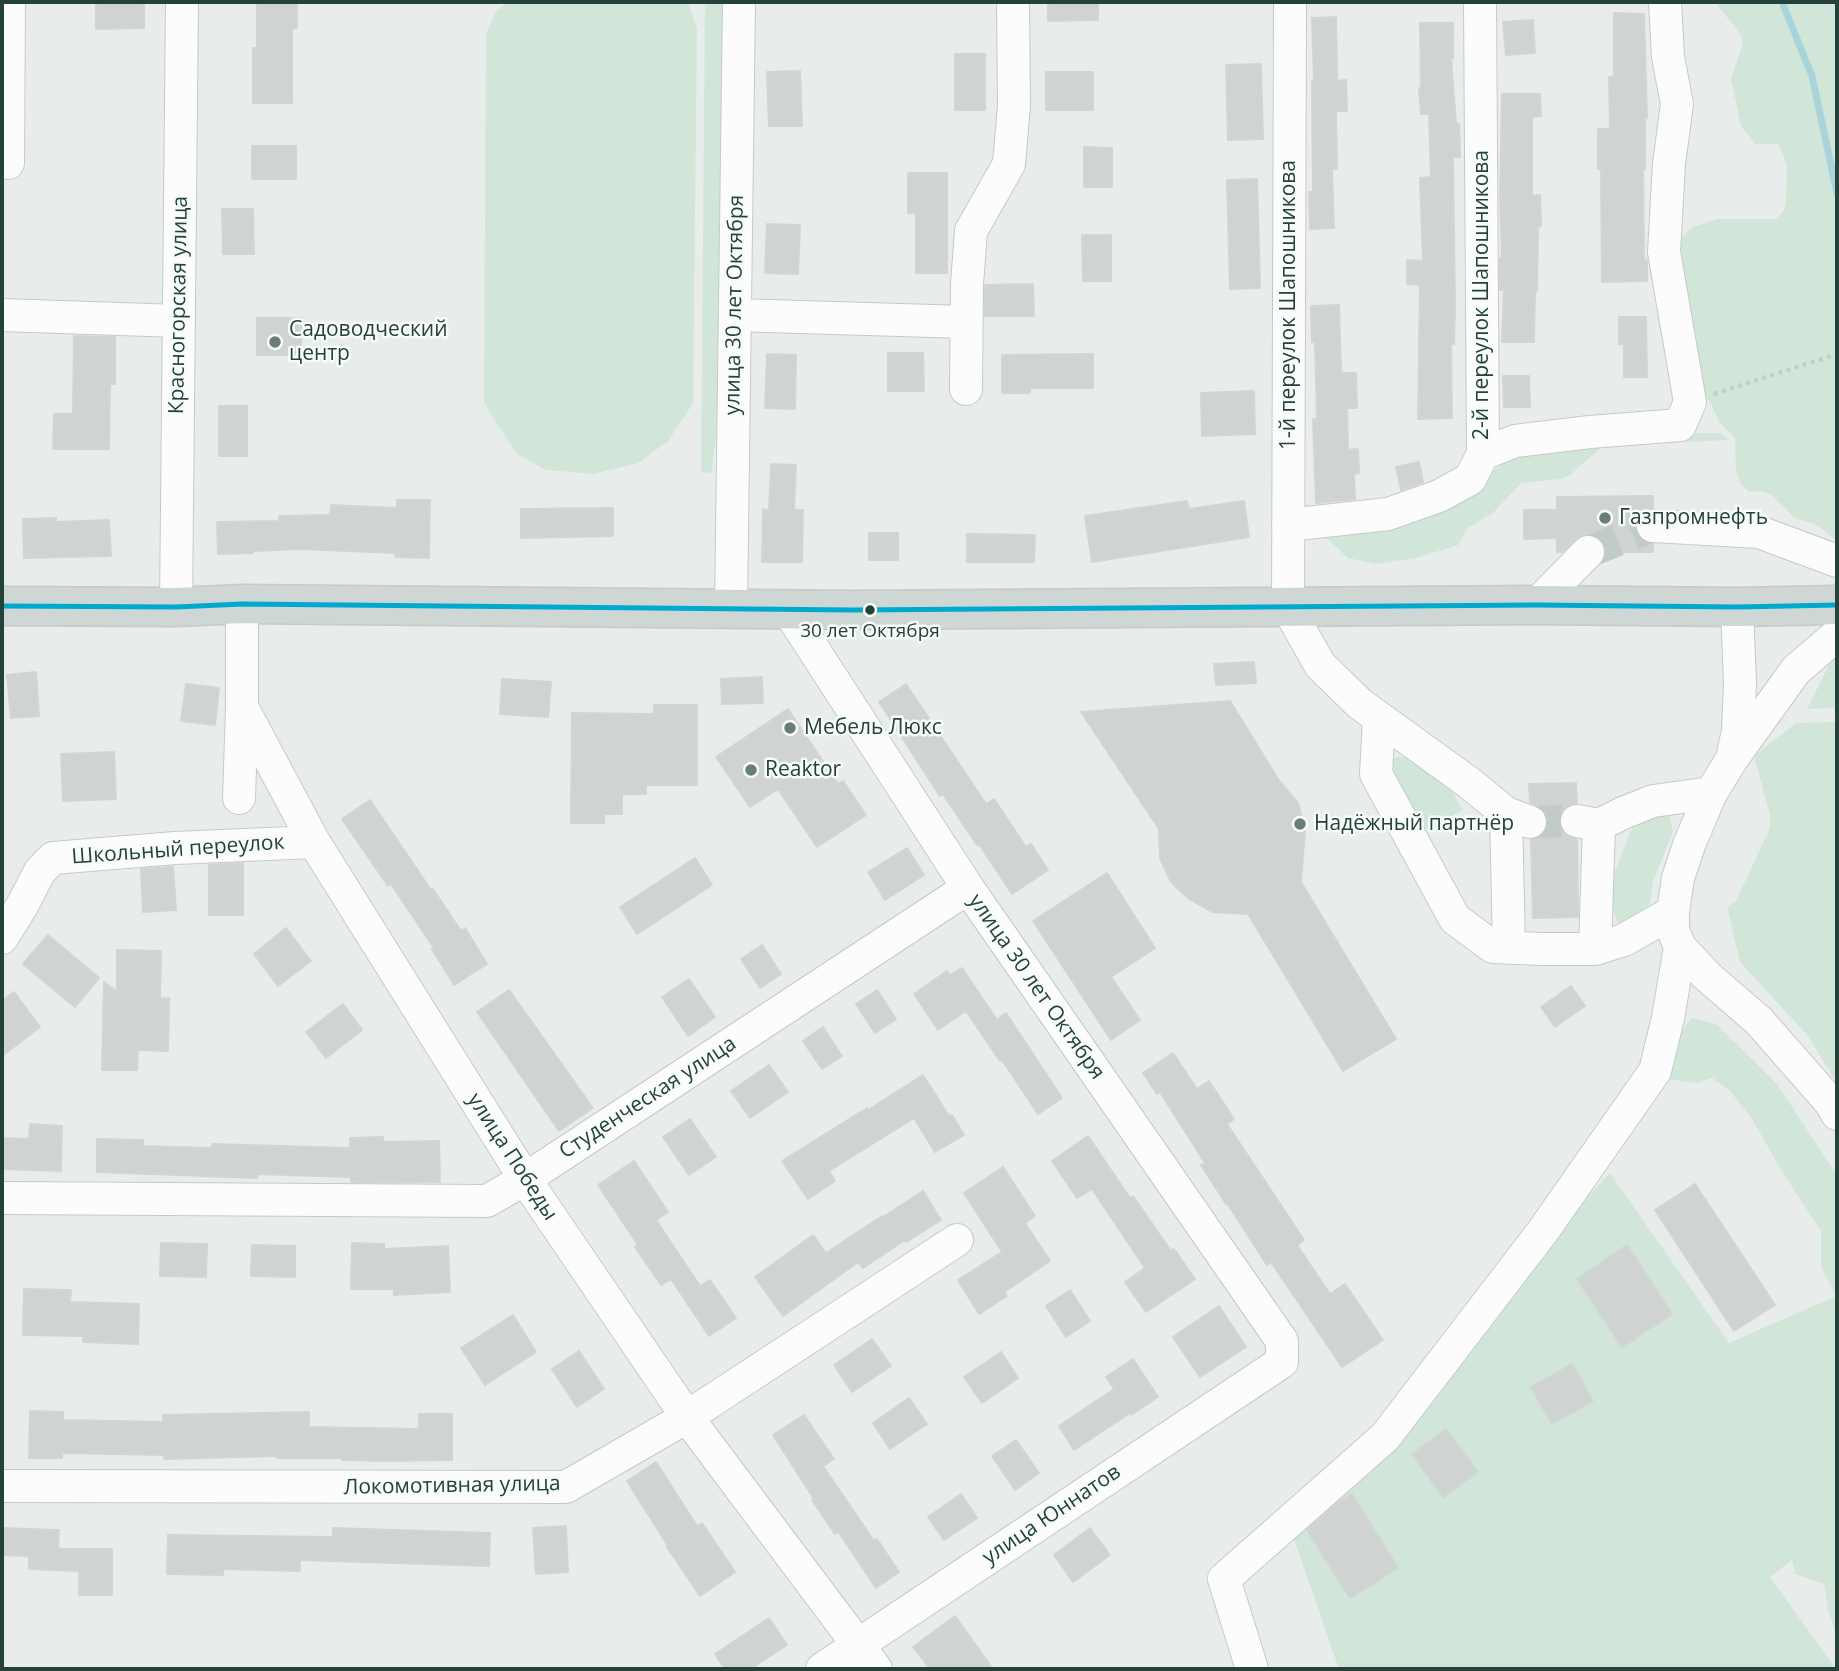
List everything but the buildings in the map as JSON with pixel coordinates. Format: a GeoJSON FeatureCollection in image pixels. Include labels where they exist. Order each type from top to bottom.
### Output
{"type":"FeatureCollection","features":[{"type":"Feature","properties":{"kind":"main road"},"geometry":{"type":"LineString","coordinates":[[2,606],[176,607],[242,604],[788,610],[1536,605],[1837,606]]}},
{"type":"Feature","properties":{"kind":"street"},"geometry":{"type":"LineString","coordinates":[[8,163],[5,64],[9,2]]}},
{"type":"Feature","properties":{"kind":"street","name":"Красногорская улица"},"geometry":{"type":"LineString","coordinates":[[176,607],[183,2]]}},
{"type":"Feature","properties":{"kind":"street","name":"улица 30 лет Октября"},"geometry":{"type":"LineString","coordinates":[[731,609],[740,2]]}},
{"type":"Feature","properties":{"kind":"street"},"geometry":{"type":"LineString","coordinates":[[966,389],[967,284],[971,231],[1009,164],[1014,106],[1013,2]]}},
{"type":"Feature","properties":{"kind":"street","name":"1-й переулок Шапошникова"},"geometry":{"type":"LineString","coordinates":[[1288,608],[1290,2]]}},
{"type":"Feature","properties":{"kind":"street","name":"2-й переулок Шапошникова"},"geometry":{"type":"LineString","coordinates":[[1288,525],[1388,514],[1439,496],[1471,479],[1483,454],[1480,2]]}},
{"type":"Feature","properties":{"kind":"street"},"geometry":{"type":"LineString","coordinates":[[1483,454],[1516,441],[1680,425],[1690,402],[1664,252],[1676,103],[1668,57],[1665,2]]}},
{"type":"Feature","properties":{"kind":"street"},"geometry":{"type":"LineString","coordinates":[[735,315],[966,322]]}},
{"type":"Feature","properties":{"kind":"street"},"geometry":{"type":"LineString","coordinates":[[2,316],[179,321]]}},
{"type":"Feature","properties":{"kind":"street"},"geometry":{"type":"LineString","coordinates":[[1653,526],[1759,532],[1837,561]]}},
{"type":"Feature","properties":{"kind":"street"},"geometry":{"type":"LineString","coordinates":[[1536,605],[1588,552]]}},
{"type":"Feature","properties":{"kind":"street","name":"улица Победы"},"geometry":{"type":"LineString","coordinates":[[242,604],[242,707],[314,842],[524,1179],[687,1417],[876,1669]]}},
{"type":"Feature","properties":{"kind":"street"},"geometry":{"type":"LineString","coordinates":[[1732,759],[1738,732],[1740,683],[1737,607]]}},
{"type":"Feature","properties":{"kind":"street"},"geometry":{"type":"LineString","coordinates":[[1288,608],[1320,665],[1360,704],[1518,817],[1510,948]]}},
{"type":"Feature","properties":{"kind":"street","name":"улица 30 лет Октября"},"geometry":{"type":"LineString","coordinates":[[788,610],[968,888],[1282,1341],[1282,1362]]}},
{"type":"Feature","properties":{"kind":"street"},"geometry":{"type":"LineString","coordinates":[[1837,635],[1796,670],[1711,793],[1678,878],[1673,912],[1673,930],[1680,947],[1707,976],[1759,1021],[1830,1102],[1837,1114]]}},
{"type":"Feature","properties":{"kind":"street"},"geometry":{"type":"LineString","coordinates":[[239,798],[242,707]]}},
{"type":"Feature","properties":{"kind":"street"},"geometry":{"type":"LineString","coordinates":[[1379,718],[1376,774],[1455,919],[1493,947],[1595,949],[1623,940],[1673,912]]}},
{"type":"Feature","properties":{"kind":"street"},"geometry":{"type":"LineString","coordinates":[[1595,949],[1588,823],[1653,801],[1711,793]]}},
{"type":"Feature","properties":{"kind":"street","name":"Школьный переулок"},"geometry":{"type":"LineString","coordinates":[[2,938],[40,871],[53,858],[175,848],[314,842]]}},
{"type":"Feature","properties":{"kind":"street","name":"Студенческая улица"},"geometry":{"type":"LineString","coordinates":[[2,1198],[487,1201],[968,888]]}},
{"type":"Feature","properties":{"kind":"street"},"geometry":{"type":"LineString","coordinates":[[1252,1669],[1224,1579],[1385,1437],[1543,1231],[1655,1071],[1668,1018],[1680,947]]}},
{"type":"Feature","properties":{"kind":"street","name":"Локомотивная улица"},"geometry":{"type":"LineString","coordinates":[[2,1486],[566,1487],[687,1417],[957,1240]]}},
{"type":"Feature","properties":{"kind":"street","name":"улица Юннатов"},"geometry":{"type":"LineString","coordinates":[[822,1669],[1282,1362]]}},
{"type":"Feature","properties":{"kind":"path"},"geometry":{"type":"LineString","coordinates":[[1690,402],[1837,354]]}},
{"type":"Feature","properties":{"kind":"green space"},"geometry":{"type":"Polygon","coordinates":[[[507,2],[688,2],[697,29],[693,403],[668,441],[638,463],[594,474],[546,470],[517,454],[484,402],[486,34],[496,12],[507,2]]]}},
{"type":"Feature","properties":{"kind":"green space"},"geometry":{"type":"Polygon","coordinates":[[[705,2],[729,2],[716,437],[711,474],[701,471],[705,2]]]}},
{"type":"Feature","properties":{"kind":"green space"},"geometry":{"type":"Polygon","coordinates":[[[1715,2],[1837,2],[1837,541],[1817,525],[1795,518],[1771,495],[1761,491],[1749,492],[1741,484],[1736,472],[1735,438],[1719,422],[1710,401],[1701,394],[1664,252],[1693,227],[1717,219],[1776,219],[1784,210],[1787,165],[1778,144],[1755,144],[1741,126],[1731,79],[1742,47],[1742,36],[1715,2]]]}},
{"type":"Feature","properties":{"kind":"green space"},"geometry":{"type":"Polygon","coordinates":[[[1720,433],[1729,440],[1603,446],[1570,475],[1561,479],[1521,483],[1493,513],[1468,528],[1458,545],[1416,558],[1376,564],[1348,558],[1322,534],[1453,501],[1525,447],[1639,434],[1720,433]]]}},
{"type":"Feature","properties":{"kind":"green space"},"geometry":{"type":"Polygon","coordinates":[[[1835,653],[1837,708],[1807,709],[1835,653]]]}},
{"type":"Feature","properties":{"kind":"green space"},"geometry":{"type":"Polygon","coordinates":[[[1837,722],[1837,1083],[1808,1036],[1740,962],[1727,907],[1736,901],[1770,828],[1770,815],[1754,756],[1796,723],[1837,722]]]}},
{"type":"Feature","properties":{"kind":"green space"},"geometry":{"type":"Polygon","coordinates":[[[1396,757],[1421,758],[1440,769],[1463,810],[1423,831],[1385,768],[1396,757]]]}},
{"type":"Feature","properties":{"kind":"green space"},"geometry":{"type":"Polygon","coordinates":[[[1651,815],[1669,815],[1673,832],[1653,881],[1650,903],[1641,914],[1618,924],[1612,906],[1613,876],[1634,823],[1651,815]]]}},
{"type":"Feature","properties":{"kind":"green space"},"geometry":{"type":"Polygon","coordinates":[[[1691,1018],[1716,1024],[1777,1084],[1837,1175],[1837,1638],[1824,1584],[1795,1574],[1792,1560],[1770,1577],[1836,1669],[1339,1669],[1287,1519],[1610,1173],[1729,1343],[1836,1296],[1821,1267],[1821,1231],[1752,1119],[1730,1091],[1712,1078],[1697,1083],[1666,1079],[1665,1055],[1691,1018]]]}},
{"type":"Feature","properties":{"kind":"waterway"},"geometry":{"type":"LineString","coordinates":[[1782,2],[1812,76],[1837,193]]}},
{"type":"Feature","properties":{"kind":"tunnel"},"geometry":{"type":"LineString","coordinates":[[1588,552],[1653,526]]}},
{"type":"Feature","properties":{"kind":"tunnel"},"geometry":{"type":"LineString","coordinates":[[1530,822],[1577,821]]}},
{"type":"Feature","properties":{"kind":"transit line"},"geometry":{"type":"LineString","coordinates":[[2,606],[176,607],[242,604],[852,610],[1837,605]]}},
{"type":"Feature","properties":{"kind":"place","name":"Садоводческий центр"},"geometry":{"type":"Point","coordinates":[275,342]}},
{"type":"Feature","properties":{"kind":"place","name":"Газпромнефть"},"geometry":{"type":"Point","coordinates":[1605,518]}},
{"type":"Feature","properties":{"kind":"place","name":"30 лет Октября"},"geometry":{"type":"Point","coordinates":[870,610]}},
{"type":"Feature","properties":{"kind":"place","name":"Мебель Люкс"},"geometry":{"type":"Point","coordinates":[790,728]}},
{"type":"Feature","properties":{"kind":"place","name":"Reaktor"},"geometry":{"type":"Point","coordinates":[751,770]}},
{"type":"Feature","properties":{"kind":"place","name":"Надёжный партнёр"},"geometry":{"type":"Point","coordinates":[1300,824]}}]}
